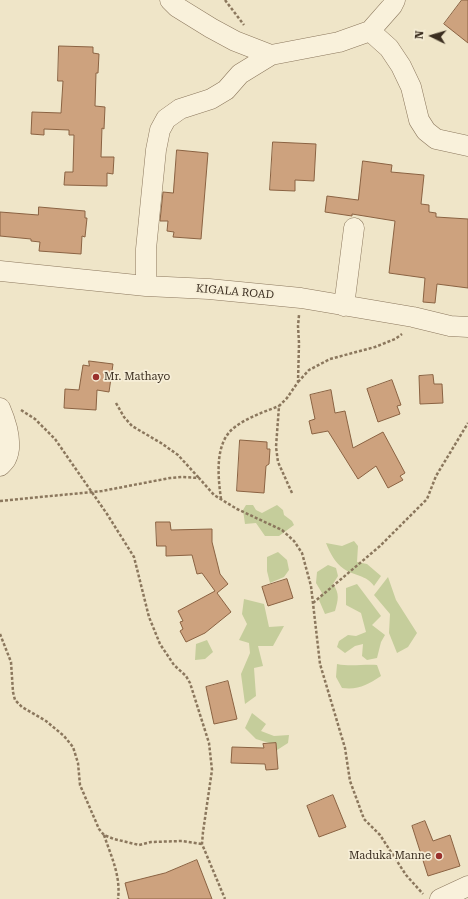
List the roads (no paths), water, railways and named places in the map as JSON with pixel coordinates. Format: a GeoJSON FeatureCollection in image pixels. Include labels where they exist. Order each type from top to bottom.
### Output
{"type":"FeatureCollection","features":[{"type":"Feature","properties":{"kind":"street"},"geometry":{"type":"LineString","coordinates":[[170,0],[177,7],[211,28],[235,41],[271,55]]}},
{"type":"Feature","properties":{"kind":"street"},"geometry":{"type":"LineString","coordinates":[[146,286],[148,222],[160,130],[166,119],[180,108],[211,99],[226,90],[240,74],[271,55],[338,42],[370,31],[392,6],[395,0]]}},
{"type":"Feature","properties":{"kind":"street"},"geometry":{"type":"LineString","coordinates":[[370,31],[389,48],[401,66],[411,87],[419,120],[426,131],[436,139],[468,146]]}},
{"type":"Feature","properties":{"kind":"street"},"geometry":{"type":"LineString","coordinates":[[344,306],[354,228]]}},
{"type":"Feature","properties":{"kind":"street","name":"KIGALA ROAD"},"geometry":{"type":"LineString","coordinates":[[0,271],[146,286],[209,289],[301,298],[423,319],[450,326],[468,327]]}},
{"type":"Feature","properties":{"kind":"street"},"geometry":{"type":"LineString","coordinates":[[0,466],[7,458],[9,445],[9,408]]}},
{"type":"Feature","properties":{"kind":"street"},"geometry":{"type":"LineString","coordinates":[[440,899],[468,886]]}},
{"type":"Feature","properties":{"kind":"place","name":"Mr. Mathayo"},"geometry":{"type":"Point","coordinates":[96,377]}},
{"type":"Feature","properties":{"kind":"place","name":"Maduka Manne"},"geometry":{"type":"Point","coordinates":[439,856]}}]}
